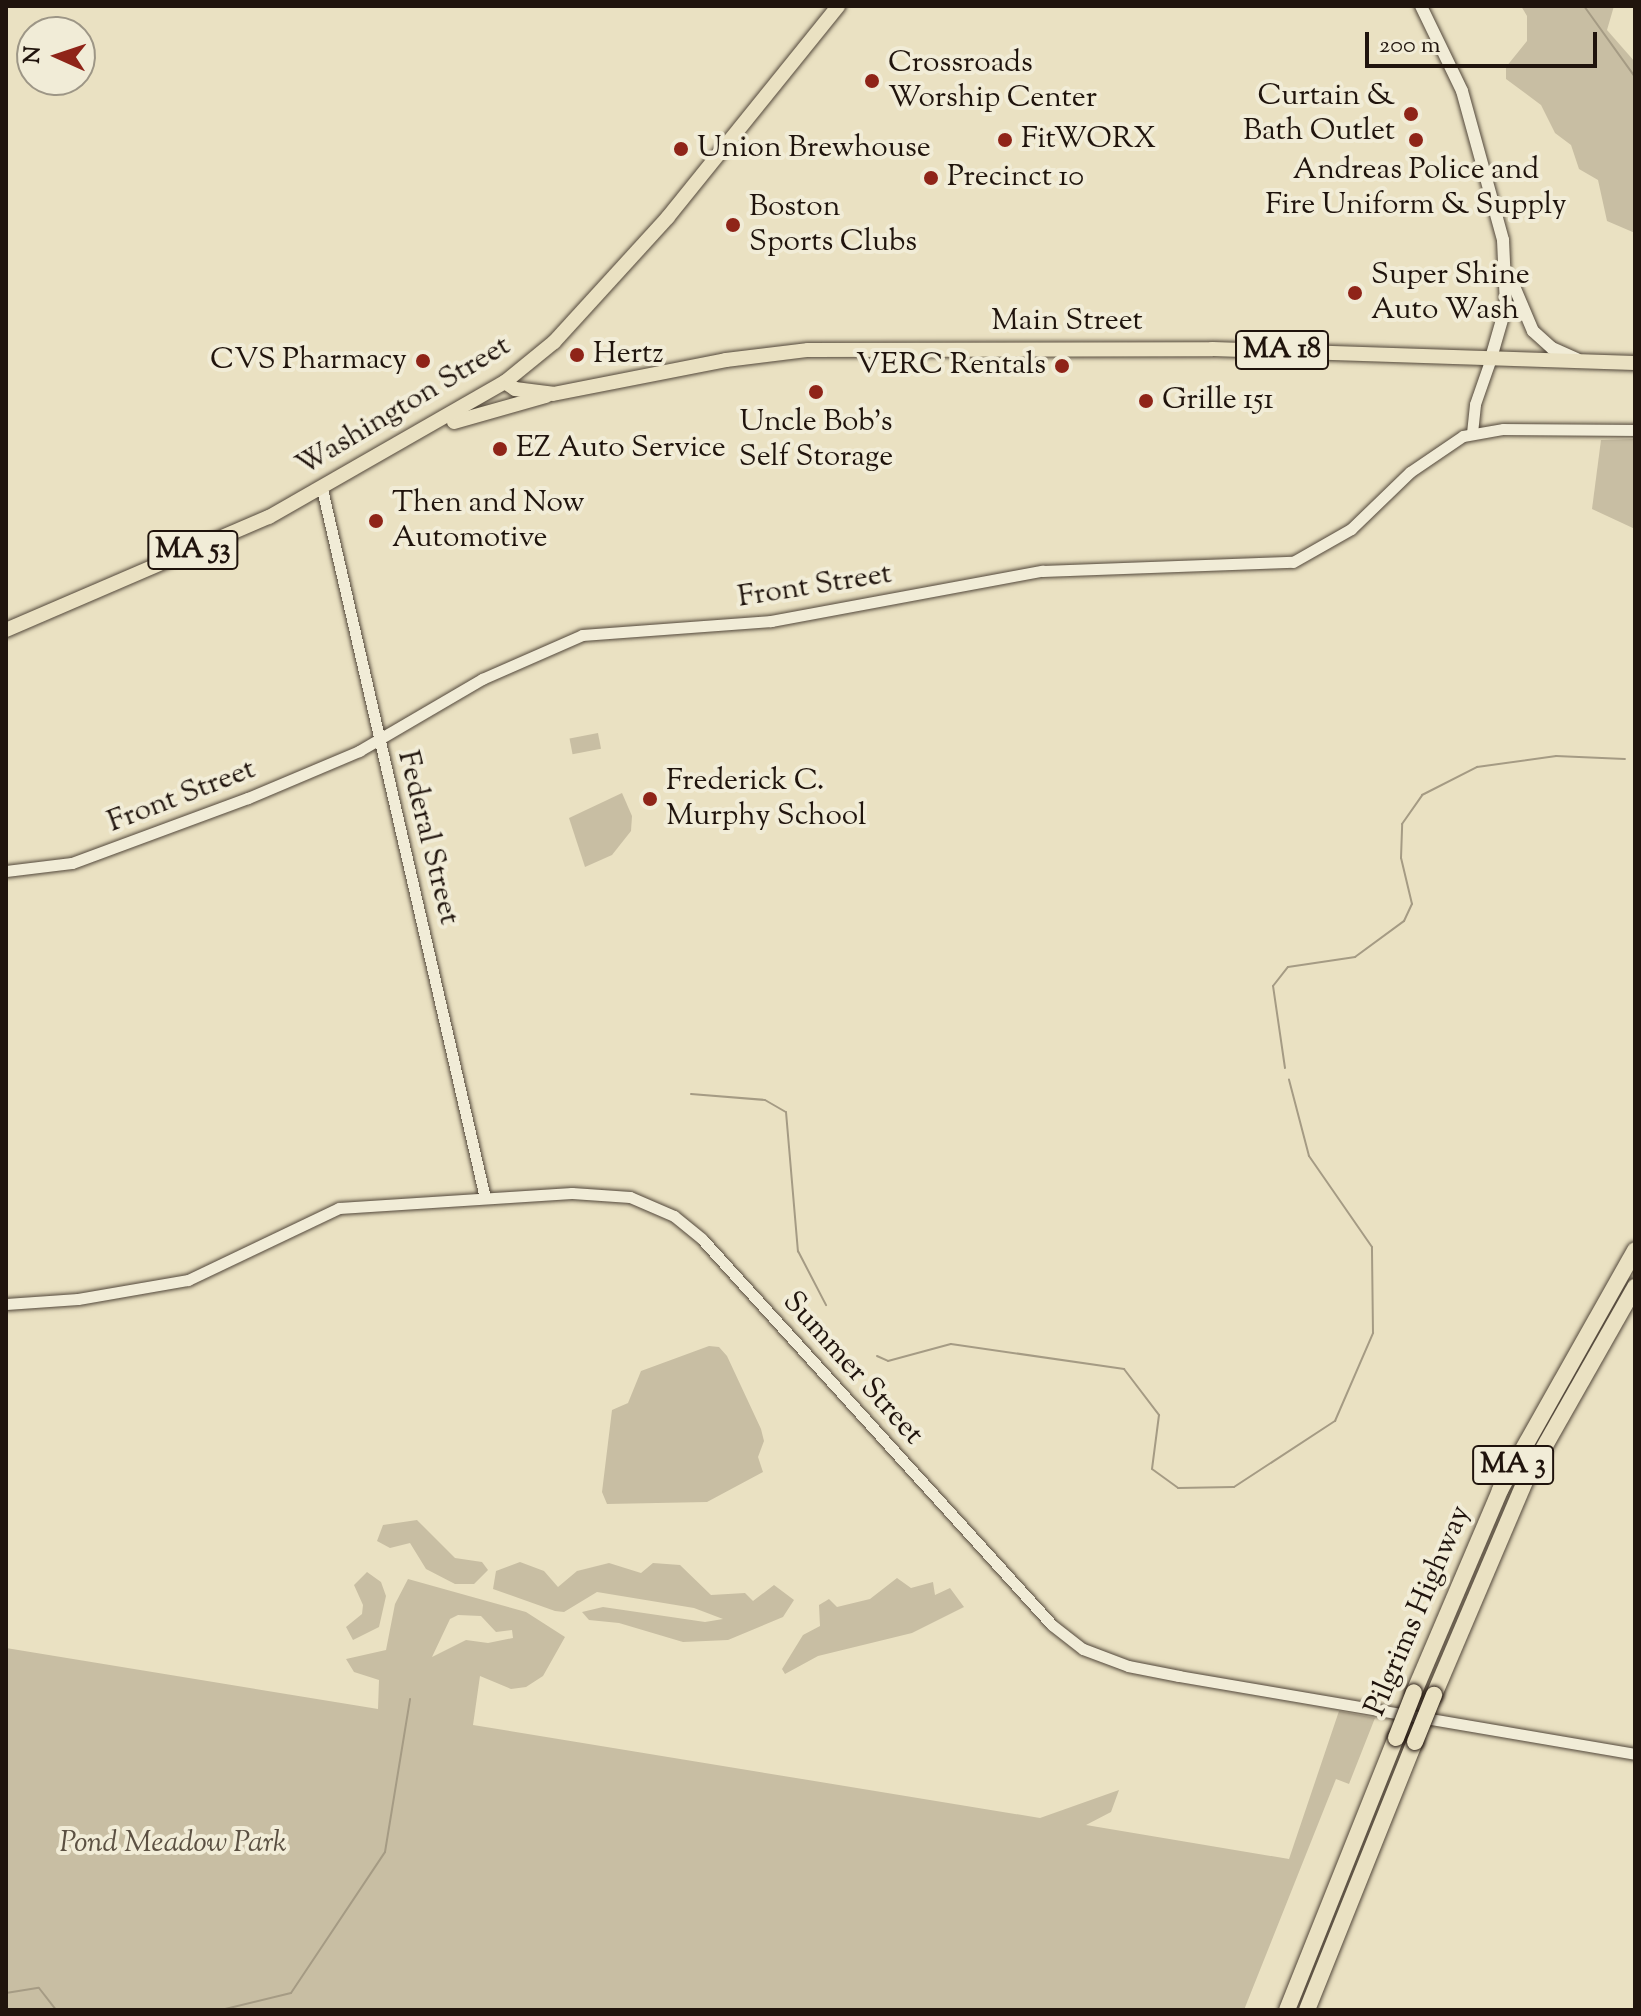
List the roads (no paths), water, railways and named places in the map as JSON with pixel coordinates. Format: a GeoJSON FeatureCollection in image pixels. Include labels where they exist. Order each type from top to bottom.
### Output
{"type":"FeatureCollection","features":[{"type":"Feature","properties":{"kind":"highway","name":"Pilgrims Highway"},"geometry":{"type":"LineString","coordinates":[[1287,2010],[1414,1692],[1513,1465],[1635,1250]]}},
{"type":"Feature","properties":{"kind":"highway","name":"Pilgrims Highway"},"geometry":{"type":"LineString","coordinates":[[1307,2010],[1434,1695],[1526,1479],[1635,1287]]}},
{"type":"Feature","properties":{"kind":"main road","name":"Washington Street"},"geometry":{"type":"LineString","coordinates":[[6,630],[232,534],[427,431],[502,384],[554,342],[656,230],[838,6]]}},
{"type":"Feature","properties":{"kind":"main road"},"geometry":{"type":"LineString","coordinates":[[1421,6],[1468,108],[1508,273],[1533,331],[1552,348],[1582,361]]}},
{"type":"Feature","properties":{"kind":"main road"},"geometry":{"type":"LineString","coordinates":[[1491,358],[1506,306],[1508,273]]}},
{"type":"Feature","properties":{"kind":"main road","name":"Main Street"},"geometry":{"type":"LineString","coordinates":[[502,384],[515,389],[553,394],[649,373],[808,350],[1101,347],[1635,363]]}},
{"type":"Feature","properties":{"kind":"main road"},"geometry":{"type":"LineString","coordinates":[[502,384],[513,399],[528,402]]}},
{"type":"Feature","properties":{"kind":"main road","name":"MA 18"},"geometry":{"type":"LineString","coordinates":[[528,402],[553,394]]}},
{"type":"Feature","properties":{"kind":"main road"},"geometry":{"type":"LineString","coordinates":[[427,431],[528,402]]}},
{"type":"Feature","properties":{"kind":"street"},"geometry":{"type":"LineString","coordinates":[[1472,433],[1475,403],[1491,358]]}},
{"type":"Feature","properties":{"kind":"street","name":"Front Street"},"geometry":{"type":"LineString","coordinates":[[6,871],[55,867],[113,851],[379,741],[482,679],[582,635],[771,621],[1042,571],[1300,561],[1351,529],[1433,453],[1472,433],[1635,430]]}},
{"type":"Feature","properties":{"kind":"street","name":"Federal Street"},"geometry":{"type":"LineString","coordinates":[[322,489],[485,1198]]}},
{"type":"Feature","properties":{"kind":"street","name":"Summer Street"},"geometry":{"type":"LineString","coordinates":[[6,1304],[78,1299],[188,1280],[339,1208],[485,1198],[618,1194],[659,1208],[688,1225],[1052,1625],[1083,1649],[1153,1671],[1635,1754]]}},
{"type":"Feature","properties":{"kind":"waterway"},"geometry":{"type":"LineString","coordinates":[[1584,6],[1635,77]]}},
{"type":"Feature","properties":{"kind":"waterway"},"geometry":{"type":"LineString","coordinates":[[1285,1068],[1273,986],[1288,967],[1355,957],[1404,921],[1412,904],[1401,858],[1402,824],[1422,795],[1477,767],[1556,756],[1625,759]]}},
{"type":"Feature","properties":{"kind":"waterway"},"geometry":{"type":"LineString","coordinates":[[877,1356],[888,1361],[951,1344],[1124,1369],[1159,1415],[1152,1469],[1178,1488],[1234,1487],[1335,1421],[1373,1333],[1372,1247],[1309,1156],[1289,1080]]}},
{"type":"Feature","properties":{"kind":"waterway"},"geometry":{"type":"LineString","coordinates":[[691,1094],[765,1100],[786,1112],[798,1251],[826,1305]]}},
{"type":"Feature","properties":{"kind":"waterway"},"geometry":{"type":"LineString","coordinates":[[221,2010],[291,1993],[385,1852],[410,1699]]}},
{"type":"Feature","properties":{"kind":"waterway"},"geometry":{"type":"LineString","coordinates":[[6,1993],[39,1988],[56,2010]]}},
{"type":"Feature","properties":{"kind":"waterway"},"geometry":{"type":"LineString","coordinates":[[166,2010],[183,2010]]}},
{"type":"Feature","properties":{"kind":"place","name":"Crossroads Worship Center"},"geometry":{"type":"Point","coordinates":[872,81]}},
{"type":"Feature","properties":{"kind":"place","name":"Curtain & Bath Outlet"},"geometry":{"type":"Point","coordinates":[1411,114]}},
{"type":"Feature","properties":{"kind":"place","name":"FitWORX"},"geometry":{"type":"Point","coordinates":[1005,140]}},
{"type":"Feature","properties":{"kind":"place","name":"Andreas Police and Fire Uniform & Supply"},"geometry":{"type":"Point","coordinates":[1416,140]}},
{"type":"Feature","properties":{"kind":"place","name":"Union Brewhouse"},"geometry":{"type":"Point","coordinates":[681,149]}},
{"type":"Feature","properties":{"kind":"place","name":"Precinct 10"},"geometry":{"type":"Point","coordinates":[931,178]}},
{"type":"Feature","properties":{"kind":"place","name":"Boston Sports Clubs"},"geometry":{"type":"Point","coordinates":[733,225]}},
{"type":"Feature","properties":{"kind":"place","name":"Super Shine Auto Wash"},"geometry":{"type":"Point","coordinates":[1355,293]}},
{"type":"Feature","properties":{"kind":"place","name":"Hertz"},"geometry":{"type":"Point","coordinates":[577,355]}},
{"type":"Feature","properties":{"kind":"place","name":"CVS Pharmacy"},"geometry":{"type":"Point","coordinates":[423,361]}},
{"type":"Feature","properties":{"kind":"place","name":"VERC Rentals"},"geometry":{"type":"Point","coordinates":[1062,366]}},
{"type":"Feature","properties":{"kind":"place","name":"Uncle Bob's Self Storage"},"geometry":{"type":"Point","coordinates":[816,392]}},
{"type":"Feature","properties":{"kind":"place","name":"Grille 151"},"geometry":{"type":"Point","coordinates":[1146,401]}},
{"type":"Feature","properties":{"kind":"place","name":"EZ Auto Service"},"geometry":{"type":"Point","coordinates":[500,449]}},
{"type":"Feature","properties":{"kind":"place","name":"Then and Now Automotive"},"geometry":{"type":"Point","coordinates":[376,521]}},
{"type":"Feature","properties":{"kind":"place","name":"Frederick C. Murphy School"},"geometry":{"type":"Point","coordinates":[650,799]}},
{"type":"Feature","properties":{"kind":"park label","name":"Pond Meadow Park"},"geometry":{"type":"Point","coordinates":[173,1844]}}]}
